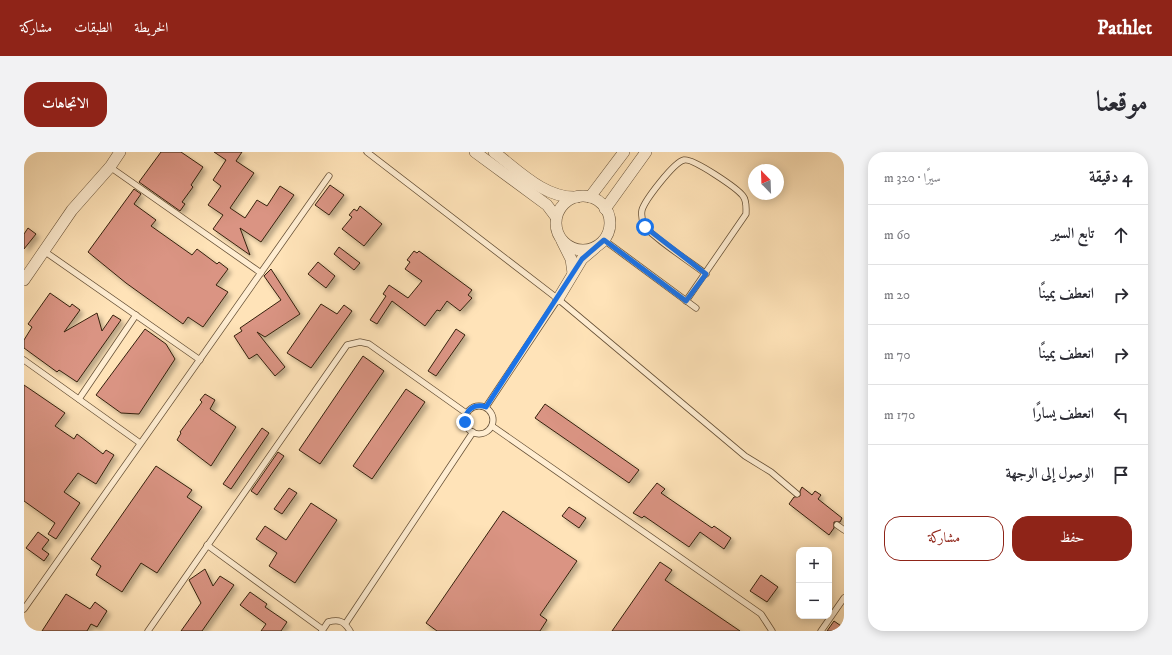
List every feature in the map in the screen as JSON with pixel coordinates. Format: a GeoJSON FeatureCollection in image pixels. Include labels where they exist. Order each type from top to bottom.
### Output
{"type":"FeatureCollection","features":[{"type":"Feature","properties":{"kind":"street"},"geometry":{"type":"LineString","coordinates":[[24,280],[72,210],[110,167],[120,152]]}},
{"type":"Feature","properties":{"kind":"street"},"geometry":{"type":"LineString","coordinates":[[475,152],[547,205],[556,217],[557,232],[571,259],[573,273]]}},
{"type":"Feature","properties":{"kind":"street"},"geometry":{"type":"LineString","coordinates":[[556,217],[563,205],[571,199],[585,197],[624,152]]}},
{"type":"Feature","properties":{"kind":"street"},"geometry":{"type":"LineString","coordinates":[[605,208],[646,152]]}},
{"type":"Feature","properties":{"kind":"street"},"geometry":{"type":"LineString","coordinates":[[497,153],[542,187],[562,196],[585,197],[599,202],[605,208],[610,222],[608,232],[600,243],[582,259],[558,299]]}},
{"type":"Feature","properties":{"kind":"street"},"geometry":{"type":"LineString","coordinates":[[561,240],[578,250],[587,250],[600,243]]}},
{"type":"Feature","properties":{"kind":"lane"},"geometry":{"type":"LineString","coordinates":[[367,152],[558,299],[745,456],[771,472],[797,494]]}},
{"type":"Feature","properties":{"kind":"lane"},"geometry":{"type":"LineString","coordinates":[[686,301],[706,274],[746,214],[746,201],[738,191],[694,161],[683,160],[673,166],[642,209],[642,221],[649,231],[706,274]]}},
{"type":"Feature","properties":{"kind":"lane"},"geometry":{"type":"LineString","coordinates":[[110,167],[261,273]]}},
{"type":"Feature","properties":{"kind":"lane"},"geometry":{"type":"LineString","coordinates":[[24,609],[329,176]]}},
{"type":"Feature","properties":{"kind":"lane"},"geometry":{"type":"LineString","coordinates":[[600,243],[696,308]]}},
{"type":"Feature","properties":{"kind":"lane"},"geometry":{"type":"LineString","coordinates":[[44,251],[200,360]]}},
{"type":"Feature","properties":{"kind":"lane"},"geometry":{"type":"LineString","coordinates":[[486,407],[558,299]]}},
{"type":"Feature","properties":{"kind":"lane"},"geometry":{"type":"LineString","coordinates":[[78,399],[136,315]]}},
{"type":"Feature","properties":{"kind":"lane"},"geometry":{"type":"LineString","coordinates":[[148,631],[347,345],[360,342],[369,344],[466,413]]}},
{"type":"Feature","properties":{"kind":"lane"},"geometry":{"type":"LineString","coordinates":[[24,360],[140,443]]}},
{"type":"Feature","properties":{"kind":"lane"},"geometry":{"type":"LineString","coordinates":[[477,406],[486,407],[493,418],[492,426],[486,433],[473,432],[466,426],[466,413],[477,406]]}},
{"type":"Feature","properties":{"kind":"lane"},"geometry":{"type":"LineString","coordinates":[[492,426],[761,614],[772,631]]}},
{"type":"Feature","properties":{"kind":"lane"},"geometry":{"type":"LineString","coordinates":[[346,623],[473,432]]}},
{"type":"Feature","properties":{"kind":"lane"},"geometry":{"type":"LineString","coordinates":[[837,525],[844,530]]}},
{"type":"Feature","properties":{"kind":"lane"},"geometry":{"type":"LineString","coordinates":[[207,545],[322,630],[328,622],[337,620],[346,623],[350,631]]}},
{"type":"Feature","properties":{"kind":"lane"},"geometry":{"type":"LineString","coordinates":[[821,631],[844,598]]}},
{"type":"Feature","properties":{"kind":"building"},"geometry":{"type":"Polygon","coordinates":[[[161,152],[181,152],[203,167],[191,185],[193,187],[182,202],[185,204],[180,211],[139,182],[161,152]]]}},
{"type":"Feature","properties":{"kind":"building"},"geometry":{"type":"Polygon","coordinates":[[[214,152],[242,152],[236,161],[254,173],[230,208],[245,218],[257,200],[267,206],[280,186],[294,195],[261,242],[240,228],[250,255],[213,229],[223,215],[208,205],[221,186],[213,180],[226,160],[214,152]]]}},
{"type":"Feature","properties":{"kind":"building"},"geometry":{"type":"Polygon","coordinates":[[[330,185],[344,195],[329,215],[315,205],[330,185]]]}},
{"type":"Feature","properties":{"kind":"building"},"geometry":{"type":"Polygon","coordinates":[[[134,189],[141,194],[134,204],[156,220],[151,226],[192,255],[197,249],[217,264],[219,262],[228,269],[216,285],[228,292],[203,327],[188,317],[183,324],[126,283],[88,252],[134,189]]]}},
{"type":"Feature","properties":{"kind":"building"},"geometry":{"type":"Polygon","coordinates":[[[360,206],[382,224],[364,246],[342,229],[352,217],[349,215],[354,209],[357,211],[360,206]]]}},
{"type":"Feature","properties":{"kind":"building"},"geometry":{"type":"Polygon","coordinates":[[[28,228],[36,234],[24,249],[24,234],[28,228]]]}},
{"type":"Feature","properties":{"kind":"building"},"geometry":{"type":"Polygon","coordinates":[[[339,247],[360,263],[354,270],[334,254],[339,247]]]}},
{"type":"Feature","properties":{"kind":"building"},"geometry":{"type":"Polygon","coordinates":[[[414,251],[417,253],[419,251],[472,290],[468,295],[472,298],[460,311],[447,301],[440,311],[437,310],[425,326],[392,301],[377,324],[370,320],[386,296],[383,294],[389,285],[408,298],[422,281],[405,269],[410,262],[407,260],[414,251]]]}},
{"type":"Feature","properties":{"kind":"building"},"geometry":{"type":"Polygon","coordinates":[[[318,262],[335,276],[326,288],[308,274],[318,262]]]}},
{"type":"Feature","properties":{"kind":"building"},"geometry":{"type":"Polygon","coordinates":[[[271,269],[300,314],[265,337],[257,332],[285,367],[275,376],[257,354],[249,359],[234,336],[242,331],[240,328],[281,300],[264,276],[271,269]]]}},
{"type":"Feature","properties":{"kind":"building"},"geometry":{"type":"Polygon","coordinates":[[[50,293],[70,307],[72,304],[80,310],[64,332],[97,313],[102,331],[113,315],[121,320],[77,382],[59,370],[57,372],[24,348],[24,340],[32,327],[28,324],[50,293]]]}},
{"type":"Feature","properties":{"kind":"building"},"geometry":{"type":"Polygon","coordinates":[[[321,304],[337,314],[344,305],[352,311],[311,368],[287,353],[321,304]]]}},
{"type":"Feature","properties":{"kind":"building"},"geometry":{"type":"Polygon","coordinates":[[[145,329],[166,344],[175,359],[139,414],[121,413],[96,395],[145,329]]]}},
{"type":"Feature","properties":{"kind":"building"},"geometry":{"type":"Polygon","coordinates":[[[456,329],[465,335],[436,376],[428,371],[456,329]]]}},
{"type":"Feature","properties":{"kind":"building"},"geometry":{"type":"Polygon","coordinates":[[[363,356],[384,371],[320,464],[299,450],[363,356]]]}},
{"type":"Feature","properties":{"kind":"building"},"geometry":{"type":"Polygon","coordinates":[[[24,385],[65,413],[55,426],[74,439],[77,434],[103,454],[106,450],[114,455],[96,484],[78,473],[64,492],[80,503],[56,539],[48,534],[55,523],[24,501],[24,385]]]}},
{"type":"Feature","properties":{"kind":"building"},"geometry":{"type":"Polygon","coordinates":[[[406,389],[425,402],[372,479],[353,466],[406,389]]]}},
{"type":"Feature","properties":{"kind":"building"},"geometry":{"type":"Polygon","coordinates":[[[205,394],[215,400],[210,409],[236,427],[211,466],[177,440],[181,433],[180,432],[202,402],[200,400],[205,394]]]}},
{"type":"Feature","properties":{"kind":"building"},"geometry":{"type":"Polygon","coordinates":[[[545,404],[639,470],[629,483],[535,418],[545,404]]]}},
{"type":"Feature","properties":{"kind":"building"},"geometry":{"type":"Polygon","coordinates":[[[262,428],[269,433],[231,489],[223,484],[262,428]]]}},
{"type":"Feature","properties":{"kind":"building"},"geometry":{"type":"Polygon","coordinates":[[[278,452],[284,456],[257,495],[251,491],[278,452]]]}},
{"type":"Feature","properties":{"kind":"building"},"geometry":{"type":"Polygon","coordinates":[[[156,466],[192,490],[187,497],[202,507],[157,573],[141,563],[122,592],[96,575],[101,566],[91,559],[156,466]]]}},
{"type":"Feature","properties":{"kind":"building"},"geometry":{"type":"Polygon","coordinates":[[[657,483],[665,489],[661,493],[712,528],[714,526],[731,538],[724,549],[700,532],[689,547],[644,516],[642,518],[633,513],[657,483]]]}},
{"type":"Feature","properties":{"kind":"building"},"geometry":{"type":"Polygon","coordinates":[[[802,487],[812,495],[815,491],[821,495],[818,499],[842,518],[840,522],[834,522],[834,528],[829,535],[789,504],[794,497],[800,496],[802,487]]]}},
{"type":"Feature","properties":{"kind":"building"},"geometry":{"type":"Polygon","coordinates":[[[289,488],[297,493],[282,514],[274,509],[289,488]]]}},
{"type":"Feature","properties":{"kind":"building"},"geometry":{"type":"Polygon","coordinates":[[[311,503],[337,520],[295,583],[269,566],[277,553],[256,539],[265,526],[286,540],[311,503]]]}},
{"type":"Feature","properties":{"kind":"building"},"geometry":{"type":"Polygon","coordinates":[[[569,507],[586,518],[579,528],[562,516],[569,507]]]}},
{"type":"Feature","properties":{"kind":"building"},"geometry":{"type":"Polygon","coordinates":[[[503,511],[577,561],[540,615],[547,620],[540,631],[437,631],[426,623],[503,511]]]}},
{"type":"Feature","properties":{"kind":"building"},"geometry":{"type":"Polygon","coordinates":[[[38,532],[49,540],[42,549],[49,554],[44,561],[26,548],[38,532]]]}},
{"type":"Feature","properties":{"kind":"building"},"geometry":{"type":"Polygon","coordinates":[[[660,562],[672,570],[665,580],[740,631],[612,631],[660,562]]]}},
{"type":"Feature","properties":{"kind":"building"},"geometry":{"type":"Polygon","coordinates":[[[205,569],[213,586],[220,576],[234,585],[202,631],[181,631],[201,603],[189,580],[205,569]]]}},
{"type":"Feature","properties":{"kind":"building"},"geometry":{"type":"Polygon","coordinates":[[[761,575],[778,587],[767,602],[750,591],[761,575]]]}},
{"type":"Feature","properties":{"kind":"building"},"geometry":{"type":"Polygon","coordinates":[[[250,592],[267,604],[265,607],[287,622],[281,631],[261,631],[266,624],[240,605],[250,592]]]}},
{"type":"Feature","properties":{"kind":"building"},"geometry":{"type":"Polygon","coordinates":[[[66,594],[90,609],[95,602],[107,611],[97,627],[91,624],[87,631],[42,631],[66,594]]]}},
{"type":"Feature","properties":{"kind":"building"},"geometry":{"type":"Polygon","coordinates":[[[834,621],[844,628],[844,631],[827,631],[834,621]]]}},
{"type":"Feature","properties":{"kind":"route"},"geometry":{"type":"LineString","coordinates":[[465,422],[466,413],[473,407],[486,407],[558,299],[582,259],[604,240],[686,301],[706,274],[645,227]]}}]}
